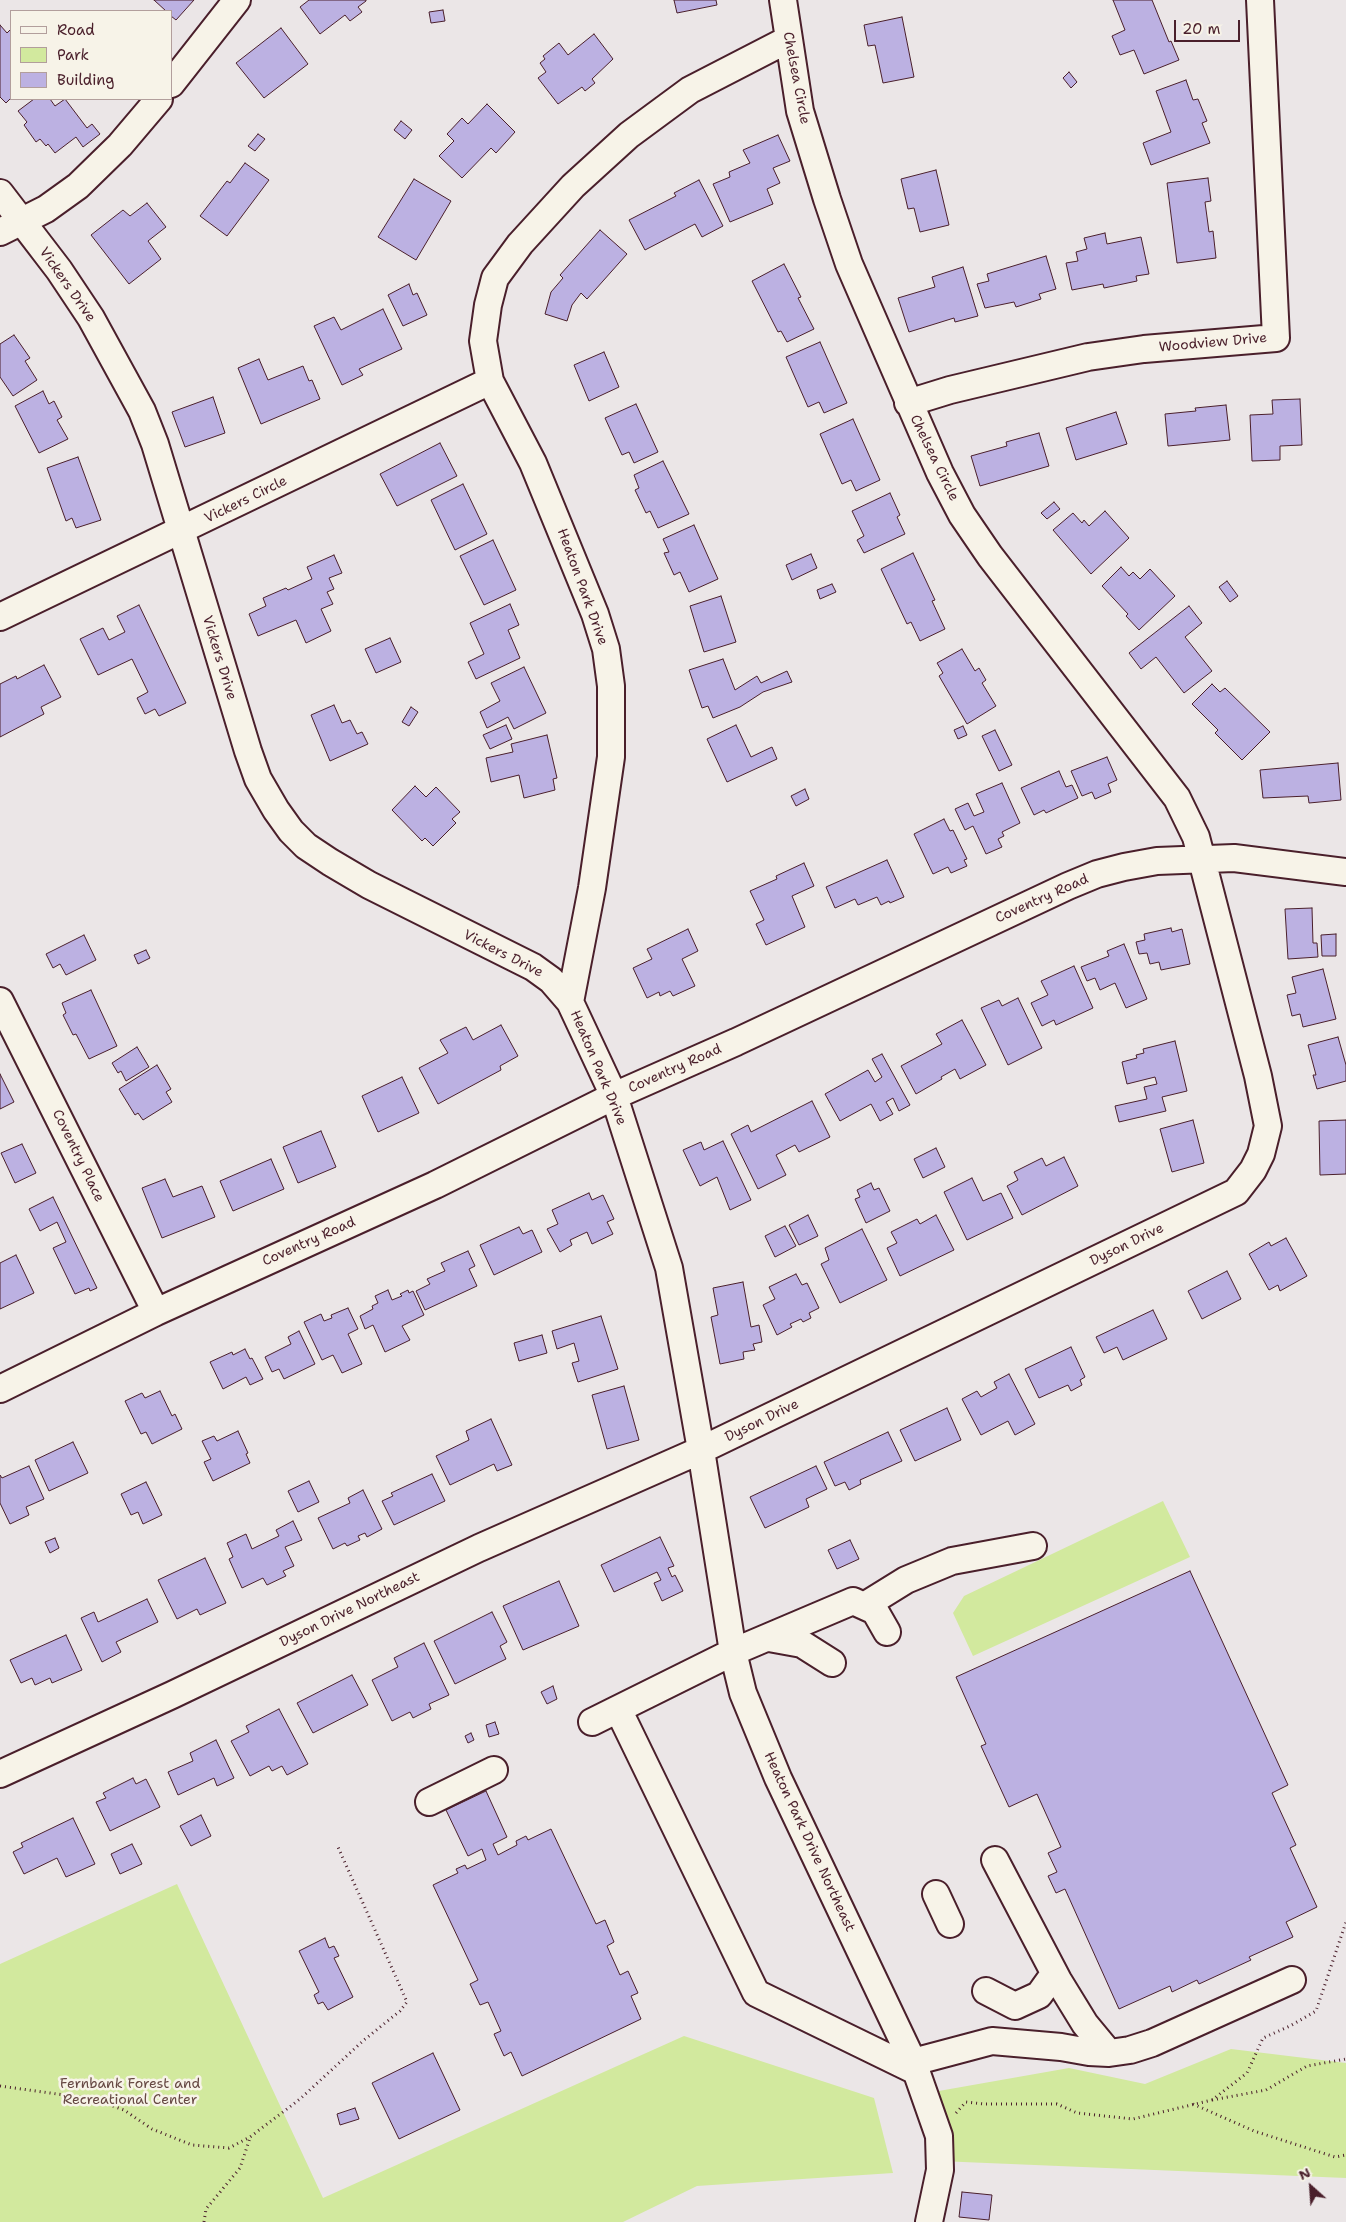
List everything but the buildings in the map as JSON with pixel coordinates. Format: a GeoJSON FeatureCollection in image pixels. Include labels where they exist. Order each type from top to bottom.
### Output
{"type":"FeatureCollection","features":[{"type":"Feature","properties":{"kind":"street"},"geometry":{"type":"LineString","coordinates":[[172,83],[238,0]]}},
{"type":"Feature","properties":{"kind":"street","name":"Chelsea Circle"},"geometry":{"type":"LineString","coordinates":[[783,0],[800,111],[827,199],[849,264],[940,473],[962,515],[990,556],[1177,798],[1196,837],[1201,858]]}},
{"type":"Feature","properties":{"kind":"street","name":"Woodview Drive"},"geometry":{"type":"LineString","coordinates":[[908,403],[950,390],[1088,357],[1144,349],[1276,338],[1260,0]]}},
{"type":"Feature","properties":{"kind":"street","name":"Heaton Park Drive"},"geometry":{"type":"LineString","coordinates":[[701,1450],[669,1268],[614,1096],[570,1002],[592,888],[610,757],[611,686],[606,649],[596,614],[533,463],[490,380],[483,341],[488,305],[495,278],[520,244],[573,186],[600,160],[661,110],[698,85],[788,40]]}},
{"type":"Feature","properties":{"kind":"street"},"geometry":{"type":"LineString","coordinates":[[11,227],[46,209],[78,186],[120,145],[158,100]]}},
{"type":"Feature","properties":{"kind":"street","name":"Vickers Drive"},"geometry":{"type":"LineString","coordinates":[[0,193],[11,227],[58,270],[91,318],[142,411],[155,444],[248,751],[258,779],[276,810],[291,831],[306,846],[322,857],[369,885],[490,947],[534,967],[552,980],[570,1002]]}},
{"type":"Feature","properties":{"kind":"street","name":"Vickers Circle"},"geometry":{"type":"LineString","coordinates":[[0,617],[490,380]]}},
{"type":"Feature","properties":{"kind":"street","name":"Coventry Road"},"geometry":{"type":"LineString","coordinates":[[0,1389],[156,1312],[435,1185],[614,1096],[736,1042],[1068,886],[1124,866],[1157,861],[1201,858],[1234,858],[1346,872]]}},
{"type":"Feature","properties":{"kind":"street","name":"Dyson Drive"},"geometry":{"type":"LineString","coordinates":[[701,1450],[1236,1192],[1253,1170],[1261,1154],[1268,1126],[1258,1076],[1201,858]]}},
{"type":"Feature","properties":{"kind":"street","name":"Coventry Place"},"geometry":{"type":"LineString","coordinates":[[0,1001],[156,1312]]}},
{"type":"Feature","properties":{"kind":"street","name":"Heaton Park Drive Northeast"},"geometry":{"type":"LineString","coordinates":[[701,1450],[733,1652],[744,1693],[778,1778],[915,2067],[938,2133],[940,2170],[929,2222]]}},
{"type":"Feature","properties":{"kind":"street","name":"Dyson Drive Northeast"},"geometry":{"type":"LineString","coordinates":[[0,1774],[181,1691],[479,1548],[701,1450]]}},
{"type":"Feature","properties":{"kind":"street"},"geometry":{"type":"LineString","coordinates":[[864,1606],[906,1580],[952,1561],[1033,1546]]}},
{"type":"Feature","properties":{"kind":"street"},"geometry":{"type":"LineString","coordinates":[[592,1722],[733,1652],[853,1601],[875,1611],[887,1632]]}},
{"type":"Feature","properties":{"kind":"street"},"geometry":{"type":"LineString","coordinates":[[769,1638],[802,1644],[832,1663]]}},
{"type":"Feature","properties":{"kind":"street"},"geometry":{"type":"LineString","coordinates":[[618,1709],[756,1994],[915,2067],[992,2041],[1109,2053],[1130,2050],[1152,2043],[1292,1980]]}},
{"type":"Feature","properties":{"kind":"street"},"geometry":{"type":"LineString","coordinates":[[429,1802],[494,1770]]}},
{"type":"Feature","properties":{"kind":"street"},"geometry":{"type":"LineString","coordinates":[[995,1860],[1054,1974],[1085,2024],[1109,2053]]}},
{"type":"Feature","properties":{"kind":"street"},"geometry":{"type":"LineString","coordinates":[[936,1894],[950,1924]]}},
{"type":"Feature","properties":{"kind":"street"},"geometry":{"type":"LineString","coordinates":[[986,1991],[1015,2006],[1039,1995],[1054,1974]]}},
{"type":"Feature","properties":{"kind":"path"},"geometry":{"type":"LineString","coordinates":[[0,2086],[94,2099],[124,2110],[152,2129],[192,2145],[230,2148],[250,2137],[300,2099],[335,2069],[364,2040],[400,2011],[407,2002],[338,1847]]}},
{"type":"Feature","properties":{"kind":"path"},"geometry":{"type":"LineString","coordinates":[[1203,2102],[1212,2100],[1247,2073],[1263,2038],[1290,2026],[1316,2011],[1346,1922]]}},
{"type":"Feature","properties":{"kind":"path"},"geometry":{"type":"LineString","coordinates":[[938,2133],[966,2102],[984,2104],[1057,2104],[1077,2112],[1133,2119],[1193,2104],[1266,2090],[1307,2066],[1346,2059]]}},
{"type":"Feature","properties":{"kind":"path"},"geometry":{"type":"LineString","coordinates":[[1193,2104],[1254,2131],[1335,2157],[1346,2155]]}},
{"type":"Feature","properties":{"kind":"path"},"geometry":{"type":"LineString","coordinates":[[204,2222],[206,2209],[240,2168],[250,2137]]}},
{"type":"Feature","properties":{"kind":"green space"},"geometry":{"type":"Polygon","coordinates":[[[1163,1501],[1190,1557],[973,1656],[953,1613],[964,1596],[1163,1501]]]}},
{"type":"Feature","properties":{"kind":"green space","name":"Fernbank Forest and Recreational Center"},"geometry":{"type":"Polygon","coordinates":[[[177,1884],[323,2198],[684,2036],[874,2098],[893,2173],[697,2186],[623,2222],[0,2222],[0,1964],[177,1884]]]}},
{"type":"Feature","properties":{"kind":"green space"},"geometry":{"type":"Polygon","coordinates":[[[1231,2049],[1346,2063],[1346,2178],[939,2161],[933,2092],[1069,2068],[1145,2084],[1231,2049]]]}}]}
